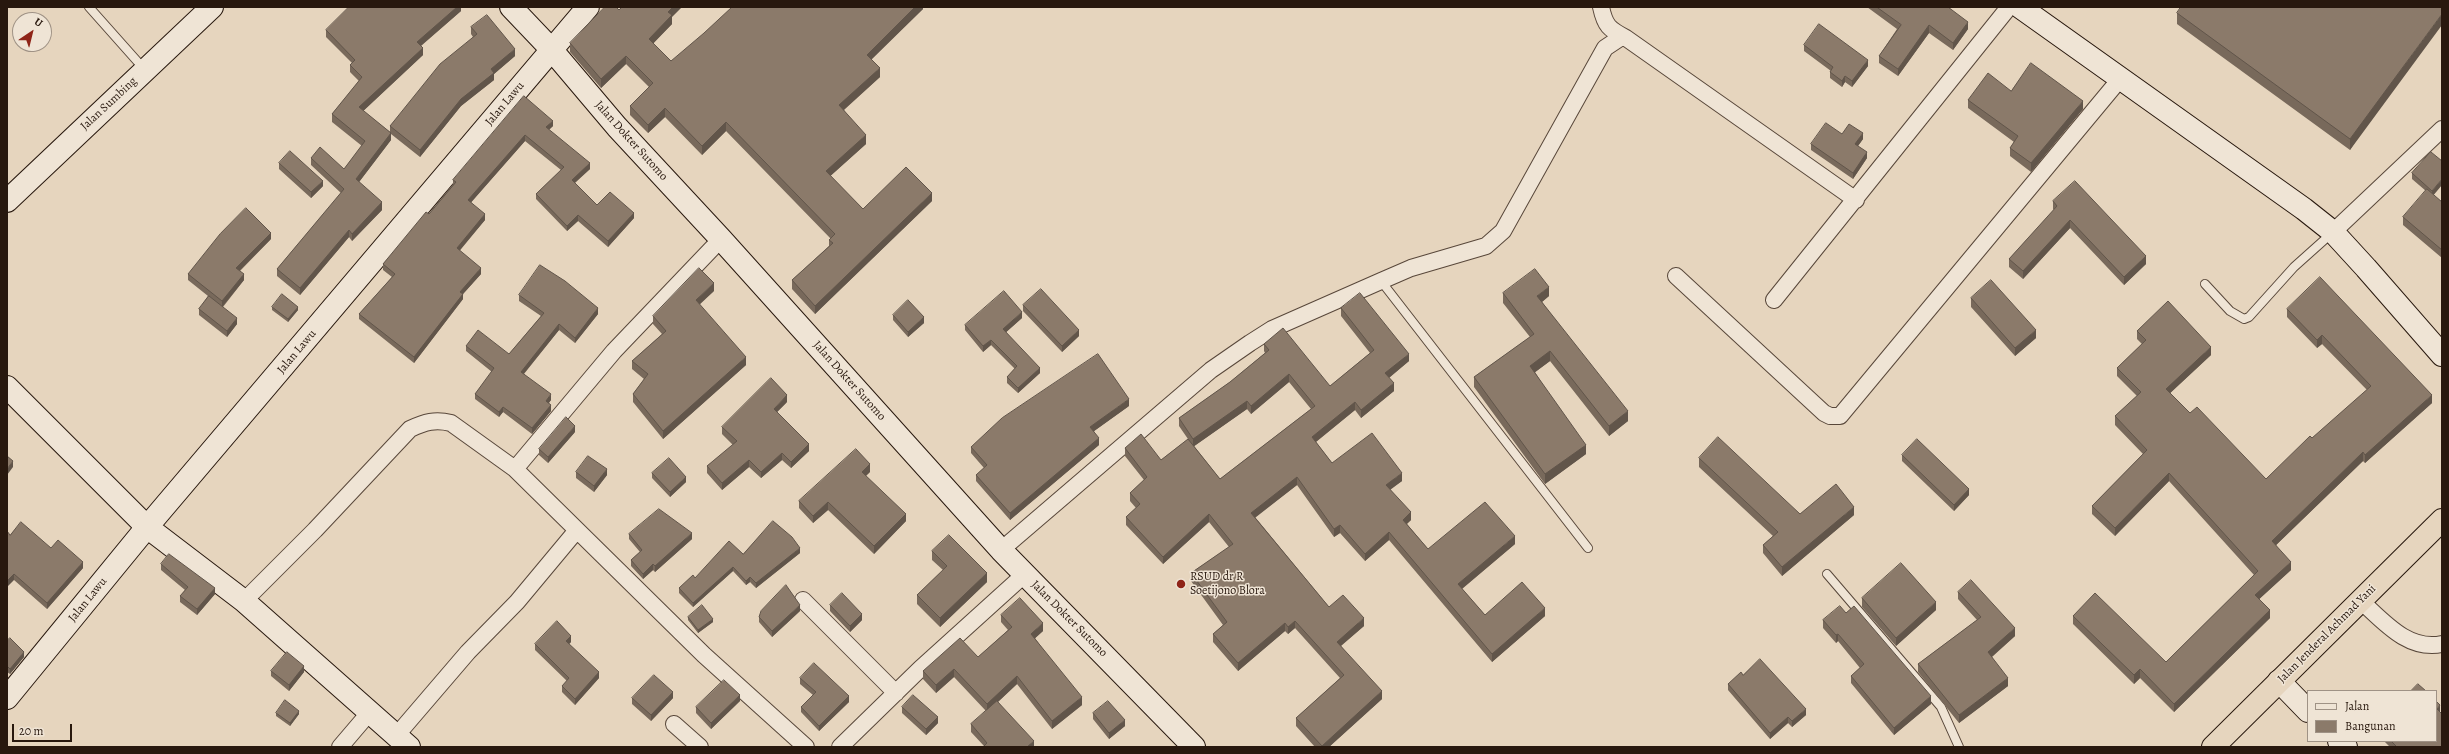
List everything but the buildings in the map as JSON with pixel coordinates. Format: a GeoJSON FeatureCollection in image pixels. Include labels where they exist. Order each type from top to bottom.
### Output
{"type":"FeatureCollection","features":[{"type":"Feature","properties":{"kind":"highway","name":"Jalan Jenderal Achmad Yani"},"geometry":{"type":"LineString","coordinates":[[2212,747],[2442,520]]}},
{"type":"Feature","properties":{"kind":"main road","name":"Jalan Sumbing"},"geometry":{"type":"LineString","coordinates":[[7,201],[212,7]]}},
{"type":"Feature","properties":{"kind":"main road","name":"Jalan Dokter Sutomo"},"geometry":{"type":"LineString","coordinates":[[511,7],[551,49],[617,127],[721,239],[1001,550],[1194,747]]}},
{"type":"Feature","properties":{"kind":"main road","name":"Jalan Lawu"},"geometry":{"type":"LineString","coordinates":[[7,698],[147,527],[588,7]]}},
{"type":"Feature","properties":{"kind":"main road"},"geometry":{"type":"LineString","coordinates":[[2020,7],[2120,80],[2298,205],[2333,232],[2442,355]]}},
{"type":"Feature","properties":{"kind":"main road"},"geometry":{"type":"LineString","coordinates":[[7,387],[147,527],[201,571],[238,597],[369,713],[403,741]]}},
{"type":"Feature","properties":{"kind":"main road"},"geometry":{"type":"LineString","coordinates":[[2279,681],[2307,710]]}},
{"type":"Feature","properties":{"kind":"street"},"geometry":{"type":"LineString","coordinates":[[1601,7],[1604,23],[1613,31],[1626,38],[1856,200]]}},
{"type":"Feature","properties":{"kind":"street"},"geometry":{"type":"LineString","coordinates":[[1774,300],[1856,200],[2009,7]]}},
{"type":"Feature","properties":{"kind":"street"},"geometry":{"type":"LineString","coordinates":[[1001,550],[1217,366],[1272,329],[1411,268],[1486,246],[1495,241],[1503,231],[1605,48],[1613,41],[1620,38],[1626,38]]}},
{"type":"Feature","properties":{"kind":"street"},"geometry":{"type":"LineString","coordinates":[[1676,276],[1824,413],[1830,416],[1840,416],[2120,80]]}},
{"type":"Feature","properties":{"kind":"street"},"geometry":{"type":"LineString","coordinates":[[2333,232],[2442,129]]}},
{"type":"Feature","properties":{"kind":"street"},"geometry":{"type":"LineString","coordinates":[[515,469],[614,351],[721,239]]}},
{"type":"Feature","properties":{"kind":"street"},"geometry":{"type":"LineString","coordinates":[[238,597],[315,530],[410,429],[425,422],[439,420],[451,423],[515,469],[704,655],[806,747]]}},
{"type":"Feature","properties":{"kind":"street"},"geometry":{"type":"LineString","coordinates":[[403,741],[468,652],[518,602],[577,530]]}},
{"type":"Feature","properties":{"kind":"street"},"geometry":{"type":"LineString","coordinates":[[840,747],[1025,574]]}},
{"type":"Feature","properties":{"kind":"street"},"geometry":{"type":"LineString","coordinates":[[803,600],[896,693]]}},
{"type":"Feature","properties":{"kind":"street"},"geometry":{"type":"LineString","coordinates":[[2360,601],[2409,640],[2424,646],[2442,644]]}},
{"type":"Feature","properties":{"kind":"street"},"geometry":{"type":"LineString","coordinates":[[340,747],[369,713]]}},
{"type":"Feature","properties":{"kind":"street"},"geometry":{"type":"LineString","coordinates":[[674,724],[700,747]]}},
{"type":"Feature","properties":{"kind":"lane"},"geometry":{"type":"LineString","coordinates":[[89,7],[145,70]]}},
{"type":"Feature","properties":{"kind":"lane"},"geometry":{"type":"LineString","coordinates":[[2205,284],[2230,311],[2244,319],[2249,316],[2294,267],[2333,232]]}},
{"type":"Feature","properties":{"kind":"lane"},"geometry":{"type":"LineString","coordinates":[[1381,281],[1588,548]]}},
{"type":"Feature","properties":{"kind":"lane"},"geometry":{"type":"LineString","coordinates":[[1827,574],[1941,707],[1959,747]]}},
{"type":"Feature","properties":{"kind":"place","name":"RSUD dr R Soetijono Blora"},"geometry":{"type":"Point","coordinates":[1181,584]}}]}
